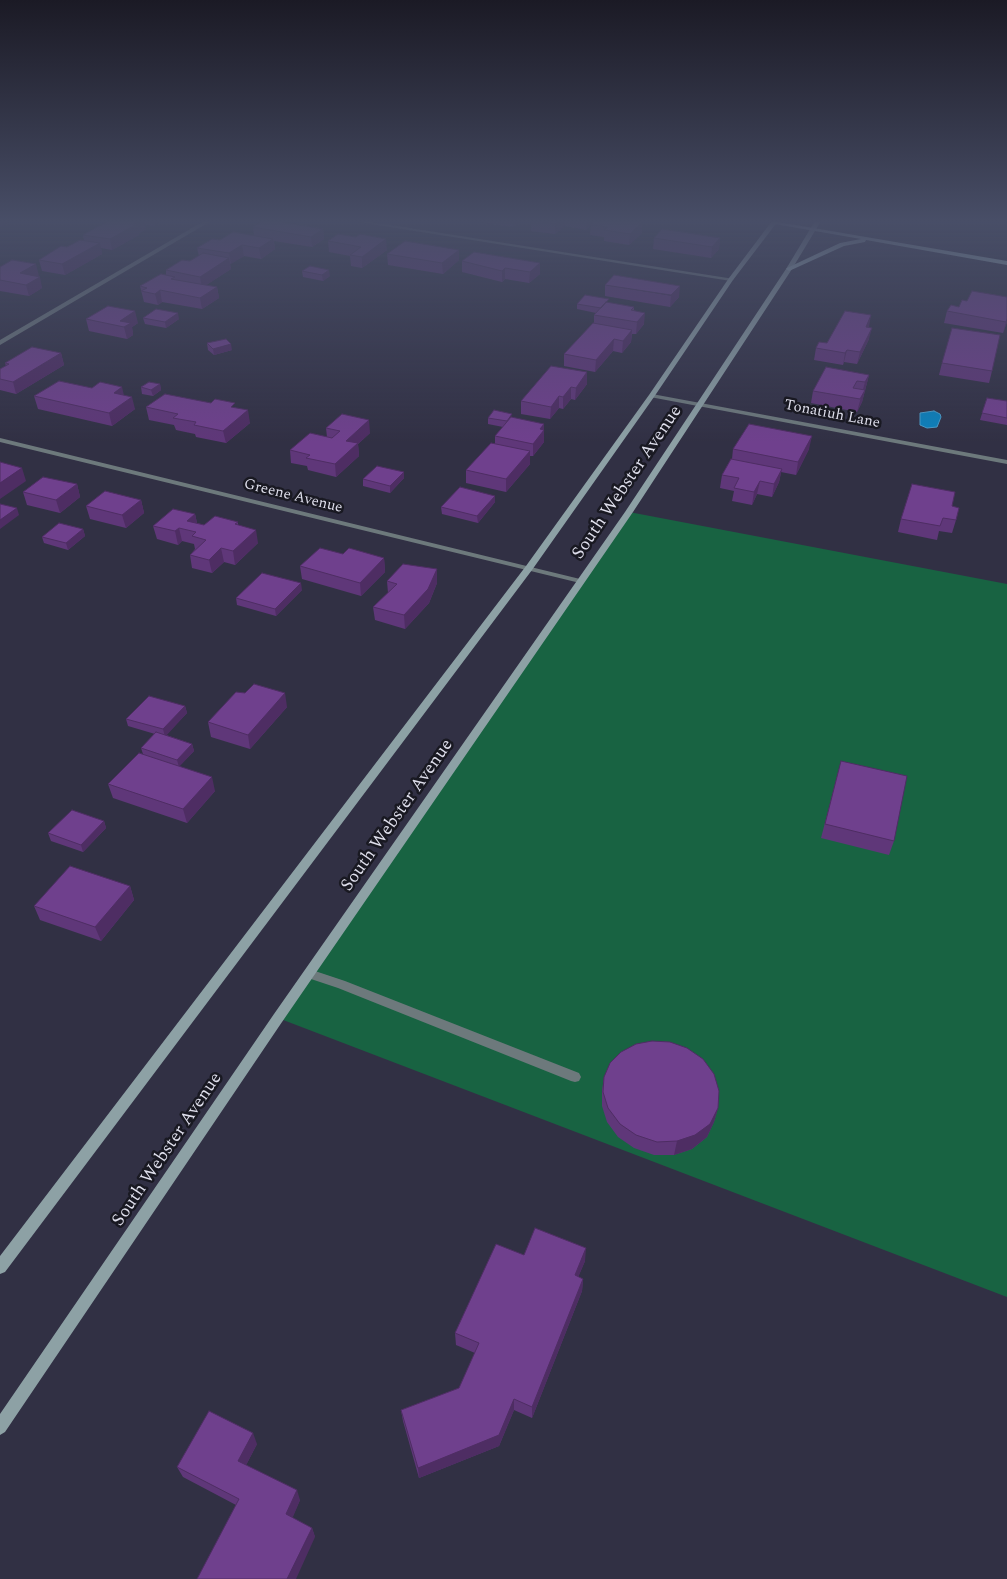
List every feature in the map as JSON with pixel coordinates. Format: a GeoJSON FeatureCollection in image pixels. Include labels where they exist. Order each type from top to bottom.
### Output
{"type":"FeatureCollection","features":[{"type":"Feature","properties":{"kind":"main road","name":"South Webster Avenue"},"geometry":{"type":"LineString","coordinates":[[0,1267],[528,568],[652,396],[721,295]]}},
{"type":"Feature","properties":{"kind":"main road","name":"South Webster Avenue"},"geometry":{"type":"LineString","coordinates":[[0,1426],[309,974],[629,512],[772,295]]}},
{"type":"Feature","properties":{"kind":"street"},"geometry":{"type":"LineString","coordinates":[[0,343],[82,295]]}},
{"type":"Feature","properties":{"kind":"street","name":"Tonatiuh Lane"},"geometry":{"type":"LineString","coordinates":[[652,396],[1007,462]]}},
{"type":"Feature","properties":{"kind":"street","name":"Greene Avenue"},"geometry":{"type":"LineString","coordinates":[[0,440],[580,581]]}},
{"type":"Feature","properties":{"kind":"street"},"geometry":{"type":"LineString","coordinates":[[309,974],[340,984],[575,1077]]}},
{"type":"Feature","properties":{"kind":"green space"},"geometry":{"type":"Polygon","coordinates":[[[629,512],[1007,584],[1007,1297],[278,1018],[629,512]]]}},
{"type":"Feature","properties":{"kind":"water"},"geometry":{"type":"Polygon","coordinates":[[[934,411],[940,414],[941,417],[937,427],[927,428],[920,425],[920,413],[934,411]]]}},
{"type":"Feature","properties":{"kind":"building"},"geometry":{"type":"Polygon","coordinates":[[[183,295],[205,295],[200,298],[183,295]]]}},
{"type":"Feature","properties":{"kind":"building"},"geometry":{"type":"Polygon","coordinates":[[[585,295],[609,299],[601,308],[577,304],[585,295]]]}},
{"type":"Feature","properties":{"kind":"building"},"geometry":{"type":"Polygon","coordinates":[[[970,295],[1007,297],[1006,322],[947,311],[951,305],[959,307],[962,300],[967,301],[970,295]]]}},
{"type":"Feature","properties":{"kind":"building"},"geometry":{"type":"Polygon","coordinates":[[[606,302],[634,307],[631,310],[645,313],[637,322],[594,315],[606,302]]]}},
{"type":"Feature","properties":{"kind":"building"},"geometry":{"type":"Polygon","coordinates":[[[108,306],[135,311],[120,321],[131,323],[124,327],[86,319],[108,306]]]}},
{"type":"Feature","properties":{"kind":"building"},"geometry":{"type":"Polygon","coordinates":[[[156,309],[178,313],[165,322],[143,318],[156,309]]]}},
{"type":"Feature","properties":{"kind":"building"},"geometry":{"type":"Polygon","coordinates":[[[845,311],[871,315],[866,327],[872,328],[860,352],[847,350],[845,353],[816,348],[819,342],[827,343],[845,311]]]}},
{"type":"Feature","properties":{"kind":"building"},"geometry":{"type":"Polygon","coordinates":[[[593,323],[632,330],[623,341],[614,339],[596,360],[564,354],[593,323]]]}},
{"type":"Feature","properties":{"kind":"building"},"geometry":{"type":"Polygon","coordinates":[[[952,328],[1000,335],[992,371],[942,363],[952,328]]]}},
{"type":"Feature","properties":{"kind":"building"},"geometry":{"type":"Polygon","coordinates":[[[226,339],[231,344],[213,349],[207,343],[226,339]]]}},
{"type":"Feature","properties":{"kind":"building"},"geometry":{"type":"Polygon","coordinates":[[[32,347],[61,353],[13,382],[0,379],[0,369],[9,364],[5,363],[32,347]]]}},
{"type":"Feature","properties":{"kind":"building"},"geometry":{"type":"Polygon","coordinates":[[[551,366],[587,372],[576,388],[571,387],[563,397],[559,396],[551,407],[521,401],[551,366]]]}},
{"type":"Feature","properties":{"kind":"building"},"geometry":{"type":"Polygon","coordinates":[[[826,367],[869,375],[865,382],[857,381],[853,388],[865,390],[860,399],[813,391],[826,367]]]}},
{"type":"Feature","properties":{"kind":"building"},"geometry":{"type":"Polygon","coordinates":[[[59,381],[92,388],[100,382],[122,387],[114,393],[132,397],[109,413],[34,396],[59,381]]]}},
{"type":"Feature","properties":{"kind":"building"},"geometry":{"type":"Polygon","coordinates":[[[149,382],[160,384],[151,390],[141,387],[149,382]]]}},
{"type":"Feature","properties":{"kind":"building"},"geometry":{"type":"Polygon","coordinates":[[[165,394],[211,403],[215,399],[235,403],[231,407],[248,410],[223,431],[194,425],[196,422],[173,418],[178,414],[146,407],[165,394]]]}},
{"type":"Feature","properties":{"kind":"building"},"geometry":{"type":"Polygon","coordinates":[[[987,398],[1007,401],[1007,418],[982,413],[987,398]]]}},
{"type":"Feature","properties":{"kind":"building"},"geometry":{"type":"Polygon","coordinates":[[[494,410],[512,414],[507,421],[488,418],[494,410]]]}},
{"type":"Feature","properties":{"kind":"building"},"geometry":{"type":"Polygon","coordinates":[[[342,414],[369,420],[346,441],[358,443],[335,464],[306,458],[310,455],[290,450],[310,433],[332,438],[340,431],[326,428],[342,414]]]}},
{"type":"Feature","properties":{"kind":"building"},"geometry":{"type":"Polygon","coordinates":[[[511,417],[544,424],[540,429],[544,430],[533,444],[495,436],[511,417]]]}},
{"type":"Feature","properties":{"kind":"building"},"geometry":{"type":"Polygon","coordinates":[[[749,424],[812,436],[798,462],[733,449],[749,424]]]}},
{"type":"Feature","properties":{"kind":"building"},"geometry":{"type":"Polygon","coordinates":[[[491,443],[530,451],[506,479],[466,470],[491,443]]]}},
{"type":"Feature","properties":{"kind":"building"},"geometry":{"type":"Polygon","coordinates":[[[731,459],[782,469],[774,484],[760,481],[754,492],[734,488],[739,478],[722,475],[731,459]]]}},
{"type":"Feature","properties":{"kind":"building"},"geometry":{"type":"Polygon","coordinates":[[[0,462],[22,468],[0,483],[0,462]]]}},
{"type":"Feature","properties":{"kind":"building"},"geometry":{"type":"Polygon","coordinates":[[[377,466],[404,472],[390,486],[363,479],[377,466]]]}},
{"type":"Feature","properties":{"kind":"building"},"geometry":{"type":"Polygon","coordinates":[[[43,477],[77,484],[56,500],[23,492],[43,477]]]}},
{"type":"Feature","properties":{"kind":"building"},"geometry":{"type":"Polygon","coordinates":[[[912,484],[955,492],[952,506],[959,508],[956,520],[943,518],[940,526],[901,519],[912,484]]]}},
{"type":"Feature","properties":{"kind":"building"},"geometry":{"type":"Polygon","coordinates":[[[460,487],[495,496],[477,516],[441,507],[460,487]]]}},
{"type":"Feature","properties":{"kind":"building"},"geometry":{"type":"Polygon","coordinates":[[[105,491],[141,500],[122,515],[86,506],[105,491]]]}},
{"type":"Feature","properties":{"kind":"building"},"geometry":{"type":"Polygon","coordinates":[[[0,504],[17,508],[0,520],[0,504]]]}},
{"type":"Feature","properties":{"kind":"building"},"geometry":{"type":"Polygon","coordinates":[[[173,509],[195,514],[187,521],[204,525],[215,516],[238,522],[235,524],[256,530],[233,551],[221,548],[209,560],[190,555],[206,540],[192,536],[196,532],[179,528],[175,531],[153,526],[173,509]]]}},
{"type":"Feature","properties":{"kind":"building"},"geometry":{"type":"Polygon","coordinates":[[[59,523],[83,529],[66,543],[42,537],[59,523]]]}},
{"type":"Feature","properties":{"kind":"building"},"geometry":{"type":"Polygon","coordinates":[[[320,548],[343,554],[349,548],[384,558],[360,583],[300,566],[320,548]]]}},
{"type":"Feature","properties":{"kind":"building"},"geometry":{"type":"Polygon","coordinates":[[[403,564],[437,569],[428,589],[404,615],[373,607],[397,584],[387,581],[403,564]]]}},
{"type":"Feature","properties":{"kind":"building"},"geometry":{"type":"Polygon","coordinates":[[[262,573],[301,583],[275,609],[236,598],[262,573]]]}},
{"type":"Feature","properties":{"kind":"building"},"geometry":{"type":"Polygon","coordinates":[[[254,684],[285,693],[248,735],[208,722],[236,692],[245,693],[254,684]]]}},
{"type":"Feature","properties":{"kind":"building"},"geometry":{"type":"Polygon","coordinates":[[[149,696],[185,706],[163,729],[126,719],[149,696]]]}},
{"type":"Feature","properties":{"kind":"building"},"geometry":{"type":"Polygon","coordinates":[[[156,732],[192,744],[177,760],[141,748],[156,732]]]}},
{"type":"Feature","properties":{"kind":"building"},"geometry":{"type":"Polygon","coordinates":[[[139,753],[212,777],[183,809],[108,784],[139,753]]]}},
{"type":"Feature","properties":{"kind":"building"},"geometry":{"type":"Polygon","coordinates":[[[841,761],[907,776],[894,841],[825,824],[841,761]]]}},
{"type":"Feature","properties":{"kind":"building"},"geometry":{"type":"Polygon","coordinates":[[[72,810],[104,821],[81,845],[48,833],[72,810]]]}},
{"type":"Feature","properties":{"kind":"building"},"geometry":{"type":"Polygon","coordinates":[[[70,866],[130,886],[95,927],[34,906],[70,866]]]}},
{"type":"Feature","properties":{"kind":"building"},"geometry":{"type":"Polygon","coordinates":[[[652,1041],[670,1042],[687,1048],[703,1059],[714,1074],[719,1091],[718,1108],[710,1124],[695,1135],[677,1141],[657,1142],[636,1135],[620,1124],[608,1108],[603,1092],[604,1077],[610,1063],[621,1052],[636,1044],[652,1041]]]}},
{"type":"Feature","properties":{"kind":"building"},"geometry":{"type":"Polygon","coordinates":[[[535,1228],[586,1248],[575,1275],[583,1279],[532,1407],[514,1399],[499,1435],[418,1468],[401,1410],[459,1388],[479,1343],[455,1333],[496,1244],[524,1255],[535,1228]]]}},
{"type":"Feature","properties":{"kind":"building"},"geometry":{"type":"Polygon","coordinates":[[[209,1411],[253,1433],[238,1461],[297,1490],[286,1514],[312,1528],[287,1579],[197,1579],[239,1499],[177,1467],[209,1411]]]}}]}
